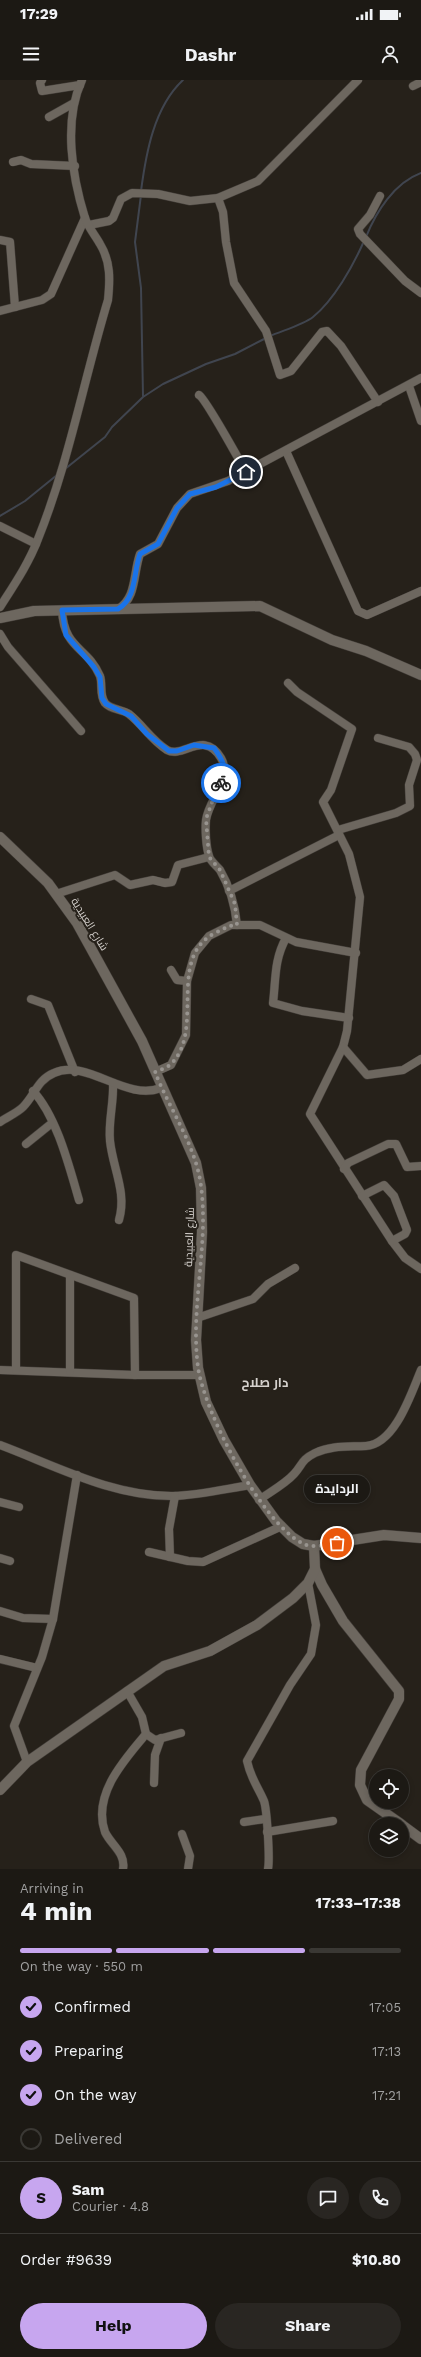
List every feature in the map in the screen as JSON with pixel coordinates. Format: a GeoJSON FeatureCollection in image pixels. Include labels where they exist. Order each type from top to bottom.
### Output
{"type":"FeatureCollection","features":[{"type":"Feature","properties":{"kind":"street"},"geometry":{"type":"LineString","coordinates":[[42,80],[40,83],[42,91],[81,82]]}},
{"type":"Feature","properties":{"kind":"street"},"geometry":{"type":"LineString","coordinates":[[87,222],[109,221],[113,218],[121,199],[132,193],[158,194],[190,201],[218,198],[258,181],[358,80]]}},
{"type":"Feature","properties":{"kind":"street"},"geometry":{"type":"LineString","coordinates":[[0,607],[24,568],[36,544],[58,481],[108,300],[110,279],[108,260],[87,222],[75,166],[71,118],[81,82]]}},
{"type":"Feature","properties":{"kind":"street"},"geometry":{"type":"LineString","coordinates":[[49,117],[74,103]]}},
{"type":"Feature","properties":{"kind":"street"},"geometry":{"type":"LineString","coordinates":[[13,162],[20,160],[31,164],[75,166]]}},
{"type":"Feature","properties":{"kind":"street"},"geometry":{"type":"LineString","coordinates":[[380,196],[370,215],[358,229],[360,234],[405,281],[421,293]]}},
{"type":"Feature","properties":{"kind":"street"},"geometry":{"type":"LineString","coordinates":[[218,198],[223,212],[226,242],[234,283],[266,331],[280,375],[291,371],[322,332],[327,331],[342,346],[378,402]]}},
{"type":"Feature","properties":{"kind":"street"},"geometry":{"type":"LineString","coordinates":[[0,310],[42,300],[52,294],[87,222]]}},
{"type":"Feature","properties":{"kind":"street"},"geometry":{"type":"LineString","coordinates":[[0,240],[10,242],[16,306]]}},
{"type":"Feature","properties":{"kind":"street"},"geometry":{"type":"LineString","coordinates":[[118,609],[130,598],[140,554],[158,544],[183,501],[190,494],[216,487],[246,472],[409,386],[421,378]]}},
{"type":"Feature","properties":{"kind":"street"},"geometry":{"type":"LineString","coordinates":[[409,386],[421,421]]}},
{"type":"Feature","properties":{"kind":"street"},"geometry":{"type":"LineString","coordinates":[[199,395],[206,401],[246,472]]}},
{"type":"Feature","properties":{"kind":"street"},"geometry":{"type":"LineString","coordinates":[[286,451],[358,611],[367,615],[421,591]]}},
{"type":"Feature","properties":{"kind":"street"},"geometry":{"type":"LineString","coordinates":[[0,526],[36,544]]}},
{"type":"Feature","properties":{"kind":"street"},"geometry":{"type":"LineString","coordinates":[[0,618],[34,611],[260,606],[332,640],[366,651],[421,675]]}},
{"type":"Feature","properties":{"kind":"street"},"geometry":{"type":"LineString","coordinates":[[62,610],[66,635],[97,672],[102,684],[102,698],[106,704],[131,716],[147,734],[169,751],[177,751],[194,745],[205,745],[214,748],[221,758],[225,770],[224,779],[214,797],[206,819],[209,857],[220,870],[235,904],[237,925]]}},
{"type":"Feature","properties":{"kind":"street"},"geometry":{"type":"LineString","coordinates":[[0,634],[8,647],[81,731]]}},
{"type":"Feature","properties":{"kind":"street"},"geometry":{"type":"LineString","coordinates":[[288,683],[297,692],[352,729],[331,790],[323,802],[331,821],[349,854],[360,897],[349,1018],[343,1047],[310,1114],[344,1169],[392,1241],[405,1258],[421,1269]]}},
{"type":"Feature","properties":{"kind":"street"},"geometry":{"type":"LineString","coordinates":[[229,890],[338,832],[396,814],[410,806],[409,785],[417,760],[415,754],[409,748],[378,738]]}},
{"type":"Feature","properties":{"kind":"street","name":"شارع العبيدية"},"geometry":{"type":"LineString","coordinates":[[0,837],[48,883],[77,923],[119,997],[196,1163],[202,1188],[202,1232],[196,1340],[199,1375],[206,1402],[224,1440],[259,1500],[282,1526],[303,1544],[314,1546]]}},
{"type":"Feature","properties":{"kind":"street"},"geometry":{"type":"LineString","coordinates":[[56,894],[115,875],[130,885],[153,880],[165,883],[172,882],[178,865],[209,857]]}},
{"type":"Feature","properties":{"kind":"street"},"geometry":{"type":"LineString","coordinates":[[155,1072],[171,1065],[186,1035],[187,981],[195,953],[209,936],[231,925],[260,925],[286,938],[338,951],[356,953]]}},
{"type":"Feature","properties":{"kind":"street"},"geometry":{"type":"LineString","coordinates":[[286,938],[278,953],[275,965],[273,1003],[302,1011],[349,1018]]}},
{"type":"Feature","properties":{"kind":"street"},"geometry":{"type":"LineString","coordinates":[[171,970],[177,980],[187,981]]}},
{"type":"Feature","properties":{"kind":"street"},"geometry":{"type":"LineString","coordinates":[[31,999],[48,1005],[75,1072]]}},
{"type":"Feature","properties":{"kind":"street"},"geometry":{"type":"LineString","coordinates":[[343,1047],[367,1075],[403,1070],[421,1059]]}},
{"type":"Feature","properties":{"kind":"street"},"geometry":{"type":"LineString","coordinates":[[0,1122],[23,1107],[38,1084],[54,1073],[65,1070],[144,1092],[161,1088]]}},
{"type":"Feature","properties":{"kind":"street"},"geometry":{"type":"LineString","coordinates":[[113,1083],[114,1100],[109,1122],[110,1144],[123,1199],[119,1220]]}},
{"type":"Feature","properties":{"kind":"street"},"geometry":{"type":"LineString","coordinates":[[33,1092],[44,1103],[69,1165],[79,1200]]}},
{"type":"Feature","properties":{"kind":"street"},"geometry":{"type":"LineString","coordinates":[[26,1144],[52,1123]]}},
{"type":"Feature","properties":{"kind":"street"},"geometry":{"type":"LineString","coordinates":[[344,1169],[348,1163],[388,1144],[396,1144],[407,1167],[421,1166]]}},
{"type":"Feature","properties":{"kind":"street"},"geometry":{"type":"LineString","coordinates":[[362,1196],[384,1185],[394,1196],[406,1230],[405,1234],[392,1241]]}},
{"type":"Feature","properties":{"kind":"street"},"geometry":{"type":"LineString","coordinates":[[16,1370],[16,1255],[134,1298],[136,1375]]}},
{"type":"Feature","properties":{"kind":"street"},"geometry":{"type":"LineString","coordinates":[[197,1318],[253,1299],[268,1284],[295,1268]]}},
{"type":"Feature","properties":{"kind":"street"},"geometry":{"type":"LineString","coordinates":[[70,1275],[70,1372]]}},
{"type":"Feature","properties":{"kind":"street"},"geometry":{"type":"LineString","coordinates":[[0,1370],[136,1375],[199,1375]]}},
{"type":"Feature","properties":{"kind":"street"},"geometry":{"type":"LineString","coordinates":[[259,1500],[294,1474],[302,1460],[330,1448],[379,1443],[389,1435],[421,1370]]}},
{"type":"Feature","properties":{"kind":"street"},"geometry":{"type":"LineString","coordinates":[[0,1445],[99,1484],[130,1491],[175,1496],[250,1485]]}},
{"type":"Feature","properties":{"kind":"street"},"geometry":{"type":"LineString","coordinates":[[27,1762],[14,1726],[37,1668],[52,1619],[77,1475]]}},
{"type":"Feature","properties":{"kind":"street"},"geometry":{"type":"LineString","coordinates":[[170,1557],[169,1528],[175,1496]]}},
{"type":"Feature","properties":{"kind":"street"},"geometry":{"type":"LineString","coordinates":[[0,1502],[19,1507]]}},
{"type":"Feature","properties":{"kind":"street"},"geometry":{"type":"LineString","coordinates":[[149,1552],[203,1562],[282,1526]]}},
{"type":"Feature","properties":{"kind":"street"},"geometry":{"type":"LineString","coordinates":[[391,1817],[367,1800],[360,1785],[361,1770],[399,1699],[398,1691],[343,1621],[322,1586],[315,1569],[314,1546],[384,1535],[421,1538]]}},
{"type":"Feature","properties":{"kind":"street"},"geometry":{"type":"LineString","coordinates":[[0,1558],[10,1561]]}},
{"type":"Feature","properties":{"kind":"street"},"geometry":{"type":"LineString","coordinates":[[0,1790],[27,1762],[164,1666],[210,1651],[237,1636],[294,1598],[308,1583],[315,1569]]}},
{"type":"Feature","properties":{"kind":"street"},"geometry":{"type":"LineString","coordinates":[[268,1869],[270,1859],[264,1801],[250,1776],[247,1761],[290,1685],[311,1654],[316,1626],[308,1583]]}},
{"type":"Feature","properties":{"kind":"street"},"geometry":{"type":"LineString","coordinates":[[0,1611],[23,1618],[52,1619]]}},
{"type":"Feature","properties":{"kind":"street"},"geometry":{"type":"LineString","coordinates":[[0,1659],[37,1668]]}},
{"type":"Feature","properties":{"kind":"street"},"geometry":{"type":"LineString","coordinates":[[127,1691],[142,1717],[146,1734],[155,1740],[181,1733]]}},
{"type":"Feature","properties":{"kind":"street"},"geometry":{"type":"LineString","coordinates":[[123,1869],[120,1850],[106,1832],[103,1802],[118,1768],[146,1734]]}},
{"type":"Feature","properties":{"kind":"street"},"geometry":{"type":"LineString","coordinates":[[154,1783],[155,1755],[160,1738]]}},
{"type":"Feature","properties":{"kind":"street"},"geometry":{"type":"LineString","coordinates":[[244,1822],[266,1819]]}},
{"type":"Feature","properties":{"kind":"street"},"geometry":{"type":"LineString","coordinates":[[267,1832],[333,1821]]}},
{"type":"Feature","properties":{"kind":"street"},"geometry":{"type":"LineString","coordinates":[[409,1830],[421,1839]]}},
{"type":"Feature","properties":{"kind":"street"},"geometry":{"type":"LineString","coordinates":[[182,1834],[190,1856],[188,1869]]}},
{"type":"Feature","properties":{"kind":"waterway"},"geometry":{"type":"LineString","coordinates":[[141,191],[149,146],[158,117],[173,91],[183,80]]}},
{"type":"Feature","properties":{"kind":"waterway"},"geometry":{"type":"LineString","coordinates":[[366,237],[370,227],[387,199],[402,184],[421,173]]}},
{"type":"Feature","properties":{"kind":"waterway"},"geometry":{"type":"LineString","coordinates":[[141,195],[135,242],[141,288],[143,396]]}},
{"type":"Feature","properties":{"kind":"waterway"},"geometry":{"type":"LineString","coordinates":[[270,336],[304,323],[321,310],[342,282],[364,241]]}},
{"type":"Feature","properties":{"kind":"waterway"},"geometry":{"type":"LineString","coordinates":[[65,469],[105,437],[112,427],[143,397],[163,384],[206,364],[235,354],[266,338]]}},
{"type":"Feature","properties":{"kind":"waterway"},"geometry":{"type":"LineString","coordinates":[[0,516],[25,501],[57,475]]}},
{"type":"Feature","properties":{"kind":"way so far"},"geometry":{"type":"LineString","coordinates":[[221,783],[206,819],[209,857],[220,870],[235,904],[237,925],[231,925],[209,936],[195,953],[187,981],[186,1035],[171,1065],[155,1072],[196,1163],[202,1188],[202,1232],[196,1340],[198,1368],[206,1402],[212,1415],[224,1440],[259,1500],[276,1521],[292,1537],[303,1544],[314,1546],[337,1543]]}},
{"type":"Feature","properties":{"kind":"place","name":"الردايدة"},"geometry":{"type":"Point","coordinates":[337,1543]}},
{"type":"Feature","properties":{"kind":"district","name":"دار صلاح"},"geometry":{"type":"Point","coordinates":[265,1382]}},
{"type":"Feature","properties":{"kind":"route"},"geometry":{"type":"LineString","coordinates":[[221,783],[224,779],[225,770],[221,758],[214,748],[205,745],[194,745],[177,751],[169,751],[147,734],[136,720],[126,712],[120,711],[106,704],[102,698],[102,684],[100,677],[82,651],[66,635],[62,610],[118,609],[125,604],[130,598],[137,561],[140,554],[158,544],[177,508],[183,501],[190,494],[200,490],[216,487],[246,472]]}}]}
